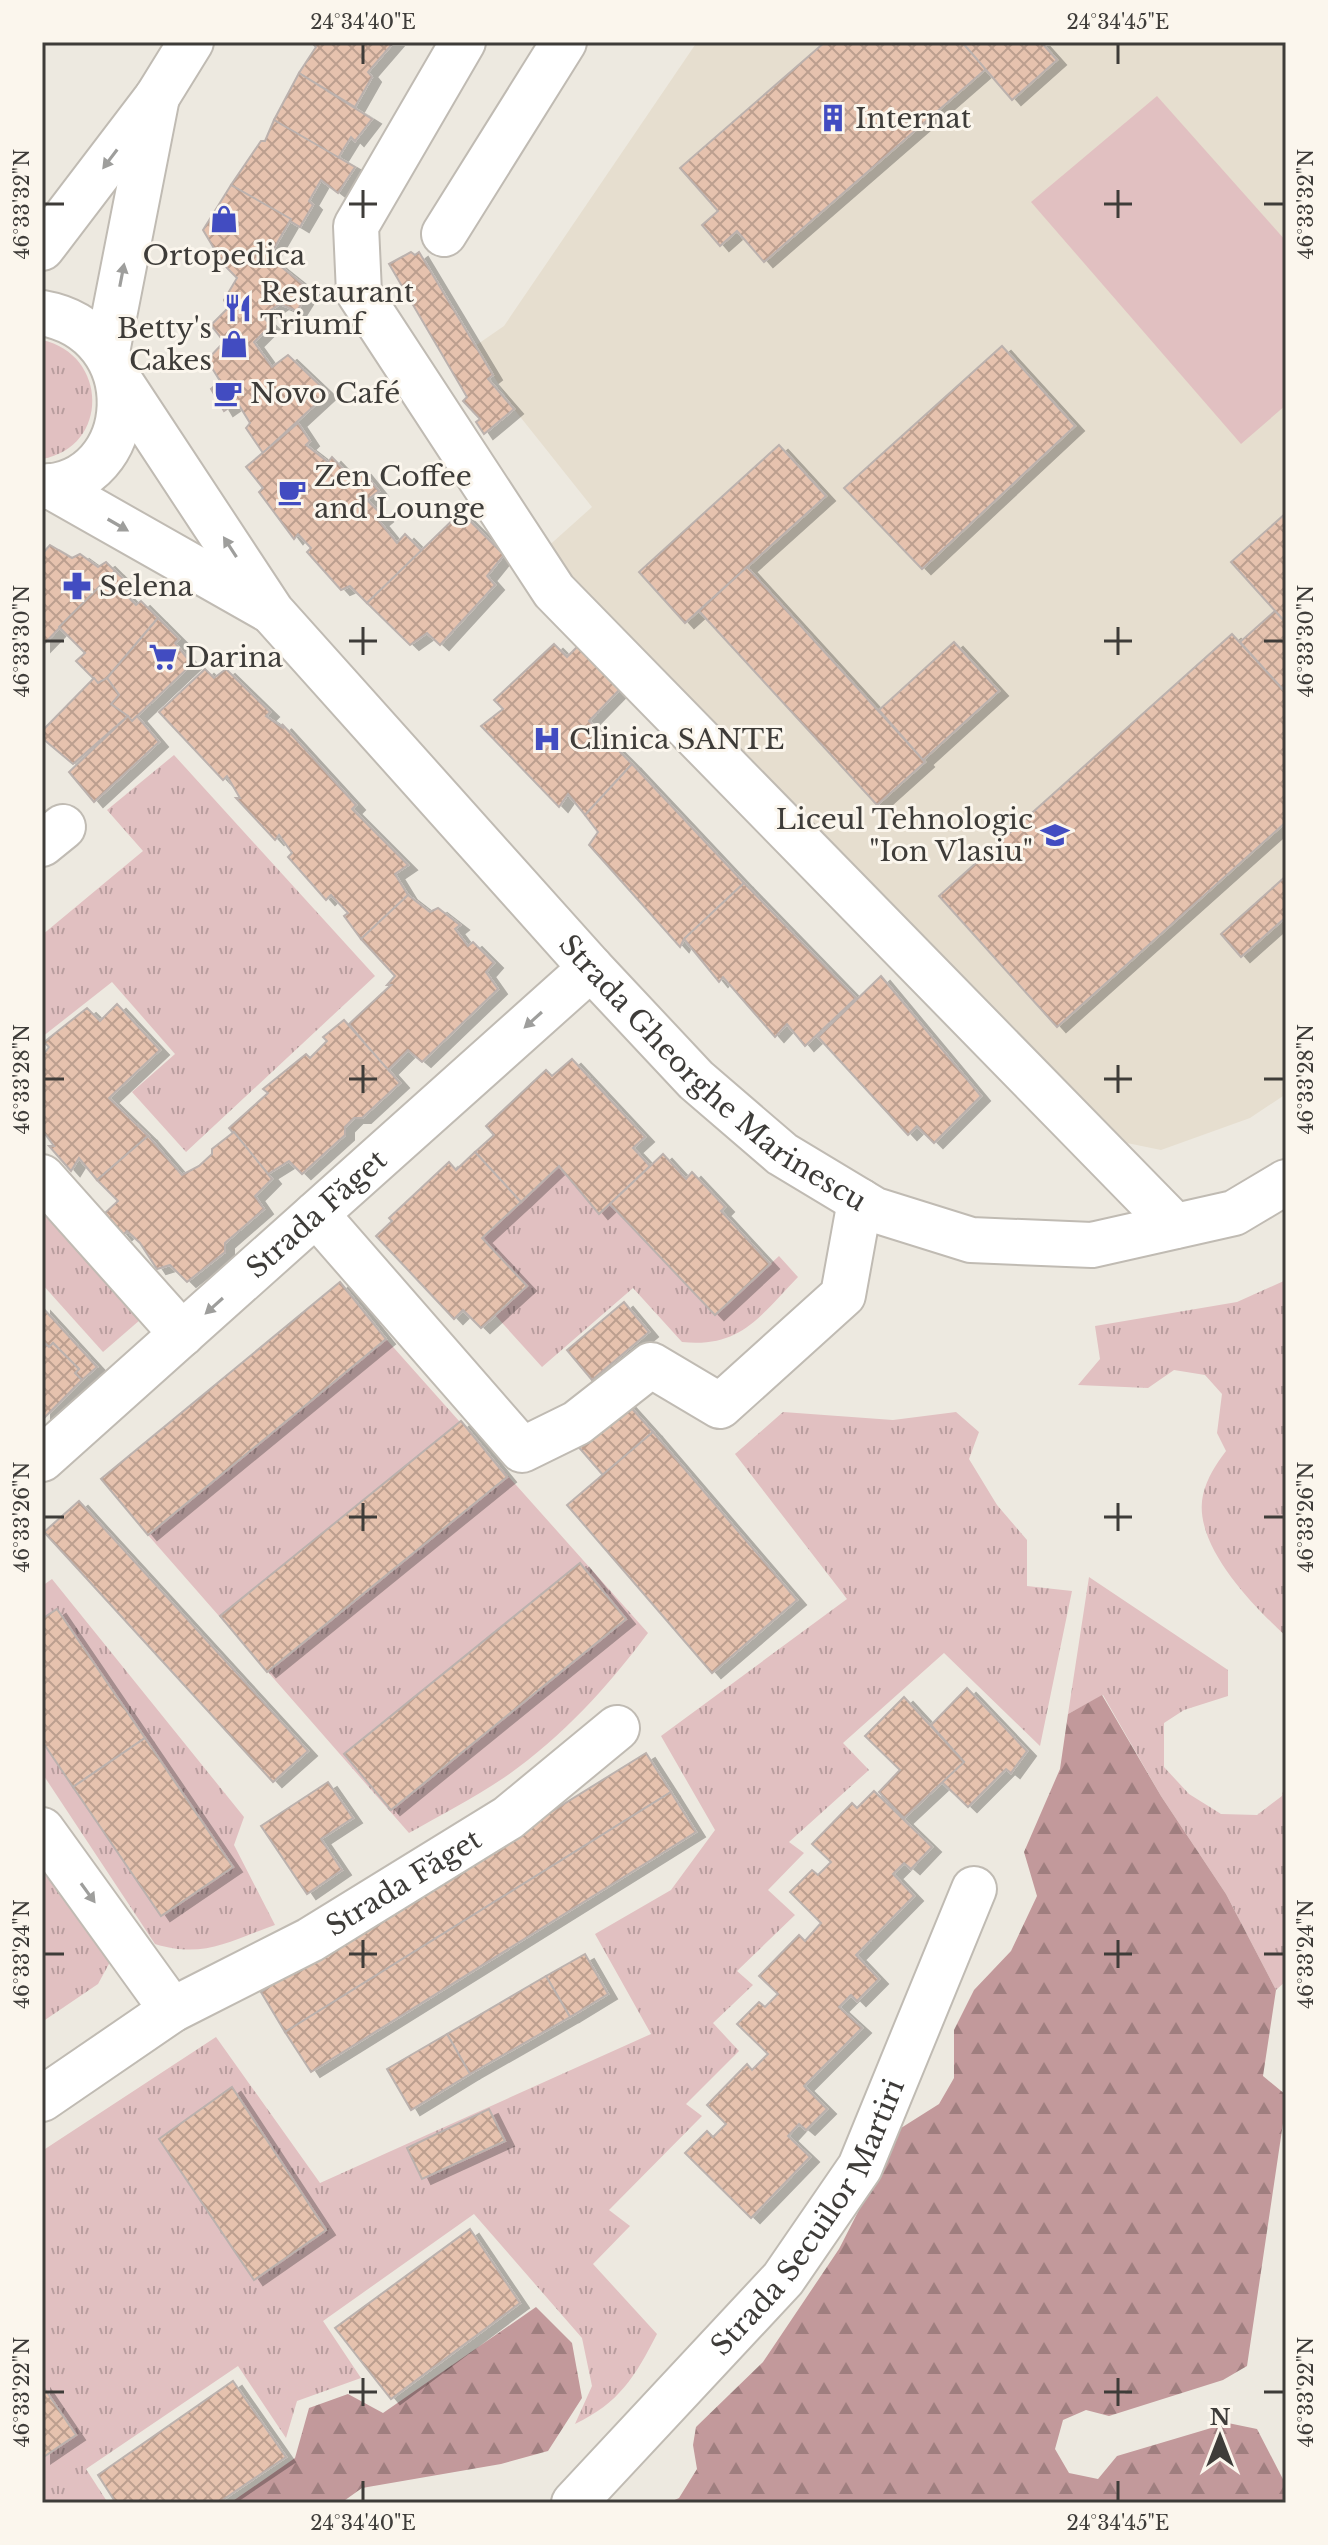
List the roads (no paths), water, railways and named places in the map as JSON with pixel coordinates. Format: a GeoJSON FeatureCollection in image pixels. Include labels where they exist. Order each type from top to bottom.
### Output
{"type":"FeatureCollection","features":[{"type":"Feature","properties":{"kind":"main road"},"geometry":{"type":"LineString","coordinates":[[42,248],[157,97],[191,42]]}},
{"type":"Feature","properties":{"kind":"main road"},"geometry":{"type":"LineString","coordinates":[[463,42],[356,226],[359,293],[554,591],[1175,1226]]}},
{"type":"Feature","properties":{"kind":"main road"},"geometry":{"type":"LineString","coordinates":[[444,234],[564,42]]}},
{"type":"Feature","properties":{"kind":"main road"},"geometry":{"type":"LineString","coordinates":[[46,486],[79,475],[100,457],[115,434],[121,406],[113,365],[157,97]]}},
{"type":"Feature","properties":{"kind":"main road","name":"Strada Gheorghe Marinescu"},"geometry":{"type":"LineString","coordinates":[[42,313],[63,317],[76,324],[113,365],[272,612],[591,968],[696,1080],[782,1154],[875,1210],[971,1240],[1092,1245],[1234,1213],[1286,1182]]}},
{"type":"Feature","properties":{"kind":"main road","name":"Strada Gheorghe Marinescu"},"geometry":{"type":"LineString","coordinates":[[46,486],[272,612]]}},
{"type":"Feature","properties":{"kind":"main road","name":"Strada Făget"},"geometry":{"type":"LineString","coordinates":[[42,1459],[591,968]]}},
{"type":"Feature","properties":{"kind":"main road"},"geometry":{"type":"LineString","coordinates":[[42,1177],[182,1334]]}},
{"type":"Feature","properties":{"kind":"main road"},"geometry":{"type":"LineString","coordinates":[[316,1214],[522,1450],[577,1423],[651,1365],[720,1406],[843,1295],[860,1201]]}},
{"type":"Feature","properties":{"kind":"main road","name":"Strada Făget"},"geometry":{"type":"LineString","coordinates":[[42,2099],[172,2010],[310,1940],[508,1818],[617,1728]]}},
{"type":"Feature","properties":{"kind":"main road"},"geometry":{"type":"LineString","coordinates":[[42,1830],[172,2010]]}},
{"type":"Feature","properties":{"kind":"main road","name":"Strada Secuilor Martiri"},"geometry":{"type":"LineString","coordinates":[[574,2503],[783,2279],[860,2167],[974,1889]]}},
{"type":"Feature","properties":{"kind":"place","name":"Internat"},"geometry":{"type":"Point","coordinates":[833,118]}},
{"type":"Feature","properties":{"kind":"place","name":"Ortopedica"},"geometry":{"type":"Point","coordinates":[224,219]}},
{"type":"Feature","properties":{"kind":"place","name":"Restaurant Triumf"},"geometry":{"type":"Point","coordinates":[238,308]}},
{"type":"Feature","properties":{"kind":"place","name":"Betty's Cakes"},"geometry":{"type":"Point","coordinates":[234,344]}},
{"type":"Feature","properties":{"kind":"place","name":"Novo Café"},"geometry":{"type":"Point","coordinates":[228,393]}},
{"type":"Feature","properties":{"kind":"place","name":"Zen Coffee and Lounge"},"geometry":{"type":"Point","coordinates":[292,492]}},
{"type":"Feature","properties":{"kind":"place","name":"Selena"},"geometry":{"type":"Point","coordinates":[77,586]}},
{"type":"Feature","properties":{"kind":"place","name":"Darina"},"geometry":{"type":"Point","coordinates":[163,657]}},
{"type":"Feature","properties":{"kind":"place","name":"Clinica SANTE"},"geometry":{"type":"Point","coordinates":[547,739]}},
{"type":"Feature","properties":{"kind":"place","name":"Liceul Tehnologic \"Ion Vlasiu\""},"geometry":{"type":"Point","coordinates":[1055,835]}}]}
